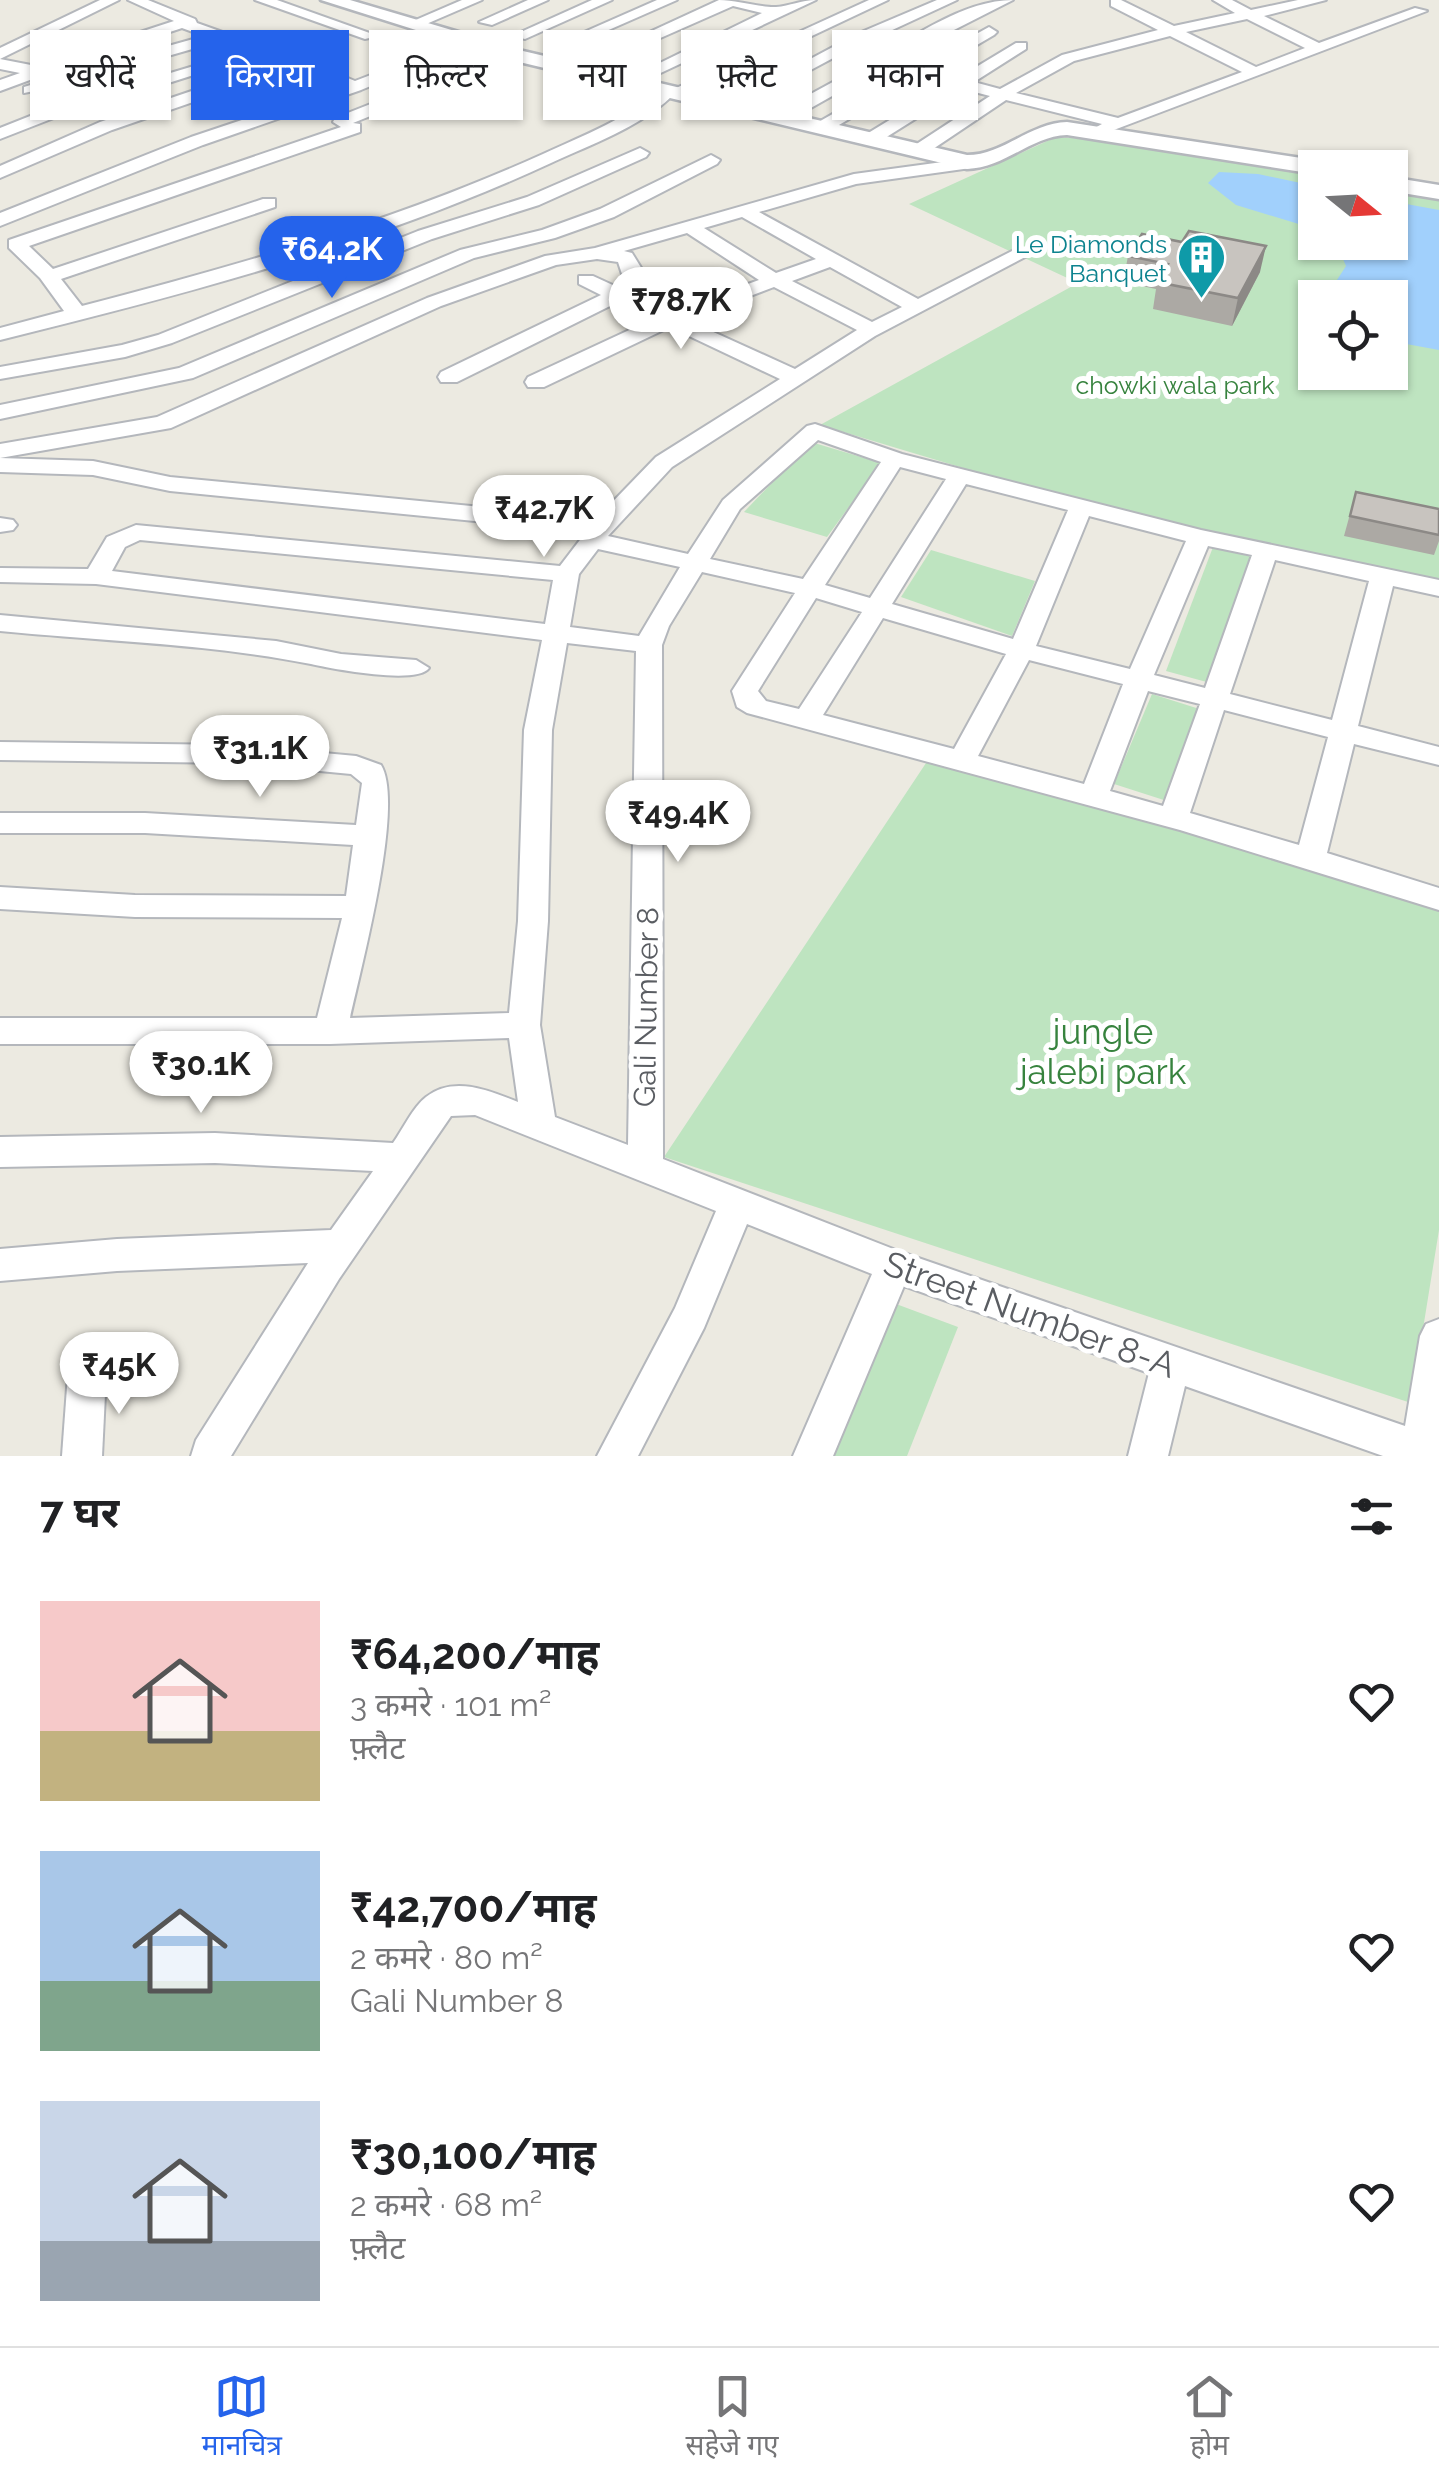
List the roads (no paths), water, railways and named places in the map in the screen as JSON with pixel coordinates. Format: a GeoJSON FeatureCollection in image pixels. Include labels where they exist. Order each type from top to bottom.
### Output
{"type":"FeatureCollection","features":[{"type":"Feature","properties":{"kind":"street"},"geometry":{"type":"LineString","coordinates":[[0,54],[112,0]]}},
{"type":"Feature","properties":{"kind":"street"},"geometry":{"type":"LineString","coordinates":[[134,0],[210,30]]}},
{"type":"Feature","properties":{"kind":"street"},"geometry":{"type":"LineString","coordinates":[[262,0],[369,36]]}},
{"type":"Feature","properties":{"kind":"street"},"geometry":{"type":"LineString","coordinates":[[412,25],[476,0]]}},
{"type":"Feature","properties":{"kind":"street"},"geometry":{"type":"LineString","coordinates":[[487,22],[541,0]]}},
{"type":"Feature","properties":{"kind":"street"},"geometry":{"type":"LineString","coordinates":[[523,41],[605,0]]}},
{"type":"Feature","properties":{"kind":"street"},"geometry":{"type":"LineString","coordinates":[[598,30],[670,0]]}},
{"type":"Feature","properties":{"kind":"street"},"geometry":{"type":"LineString","coordinates":[[661,66],[809,0]]}},
{"type":"Feature","properties":{"kind":"street"},"geometry":{"type":"LineString","coordinates":[[0,334],[260,265],[465,196],[609,130],[672,93],[881,0]]}},
{"type":"Feature","properties":{"kind":"street"},"geometry":{"type":"LineString","coordinates":[[879,30],[950,0]]}},
{"type":"Feature","properties":{"kind":"street"},"geometry":{"type":"LineString","coordinates":[[942,30],[1006,0]]}},
{"type":"Feature","properties":{"kind":"street"},"geometry":{"type":"LineString","coordinates":[[1220,0],[1317,48]]}},
{"type":"Feature","properties":{"kind":"street"},"geometry":{"type":"LineString","coordinates":[[918,151],[1003,94],[1068,58],[1171,31],[1319,0]]}},
{"type":"Feature","properties":{"kind":"street"},"geometry":{"type":"LineString","coordinates":[[1389,0],[1439,19]]}},
{"type":"Feature","properties":{"kind":"street"},"geometry":{"type":"LineString","coordinates":[[661,33],[736,1],[837,30]]}},
{"type":"Feature","properties":{"kind":"street"},"geometry":{"type":"LineString","coordinates":[[350,2],[429,30]]}},
{"type":"Feature","properties":{"kind":"street"},"geometry":{"type":"LineString","coordinates":[[1116,3],[1254,72]]}},
{"type":"Feature","properties":{"kind":"street"},"geometry":{"type":"LineString","coordinates":[[1098,131],[1420,12]]}},
{"type":"Feature","properties":{"kind":"street"},"geometry":{"type":"LineString","coordinates":[[162,30],[191,23]]}},
{"type":"Feature","properties":{"kind":"street"},"geometry":{"type":"LineString","coordinates":[[978,38],[989,32]]}},
{"type":"Feature","properties":{"kind":"street"},"geometry":{"type":"LineString","coordinates":[[978,73],[1020,46]]}},
{"type":"Feature","properties":{"kind":"street"},"geometry":{"type":"LineString","coordinates":[[812,63],[832,52]]}},
{"type":"Feature","properties":{"kind":"street"},"geometry":{"type":"LineString","coordinates":[[0,64],[30,70]]}},
{"type":"Feature","properties":{"kind":"street"},"geometry":{"type":"LineString","coordinates":[[0,86],[30,74]]}},
{"type":"Feature","properties":{"kind":"street"},"geometry":{"type":"LineString","coordinates":[[349,89],[369,81]]}},
{"type":"Feature","properties":{"kind":"street"},"geometry":{"type":"LineString","coordinates":[[349,84],[355,87]]}},
{"type":"Feature","properties":{"kind":"street"},"geometry":{"type":"LineString","coordinates":[[978,88],[1119,123]]}},
{"type":"Feature","properties":{"kind":"street"},"geometry":{"type":"LineString","coordinates":[[661,90],[681,95]]}},
{"type":"Feature","properties":{"kind":"street"},"geometry":{"type":"LineString","coordinates":[[0,101],[30,92]]}},
{"type":"Feature","properties":{"kind":"street"},"geometry":{"type":"LineString","coordinates":[[49,277],[95,239],[369,115]]}},
{"type":"Feature","properties":{"kind":"street"},"geometry":{"type":"LineString","coordinates":[[0,188],[191,116]]}},
{"type":"Feature","properties":{"kind":"street"},"geometry":{"type":"LineString","coordinates":[[0,134],[38,120]]}},
{"type":"Feature","properties":{"kind":"street"},"geometry":{"type":"LineString","coordinates":[[0,173],[128,120]]}},
{"type":"Feature","properties":{"kind":"street"},"geometry":{"type":"LineString","coordinates":[[170,120],[208,138]]}},
{"type":"Feature","properties":{"kind":"street"},"geometry":{"type":"LineString","coordinates":[[0,220],[263,120]]}},
{"type":"Feature","properties":{"kind":"street"},"geometry":{"type":"LineString","coordinates":[[334,120],[373,138]]}},
{"type":"Feature","properties":{"kind":"street"},"geometry":{"type":"LineString","coordinates":[[788,120],[972,163]]}},
{"type":"Feature","properties":{"kind":"street"},"geometry":{"type":"LineString","coordinates":[[821,128],[836,120]]}},
{"type":"Feature","properties":{"kind":"street"},"geometry":{"type":"LineString","coordinates":[[871,140],[903,120]]}},
{"type":"Feature","properties":{"kind":"street"},"geometry":{"type":"LineString","coordinates":[[0,451],[162,423],[434,302],[552,260],[597,252],[854,179],[972,163],[1047,131],[1098,131],[1298,166]]}},
{"type":"Feature","properties":{"kind":"street"},"geometry":{"type":"LineString","coordinates":[[0,373],[125,351],[165,339],[425,235],[533,201],[640,153]]}},
{"type":"Feature","properties":{"kind":"street"},"geometry":{"type":"LineString","coordinates":[[0,412],[185,373],[412,275],[468,254],[548,234],[607,213],[712,160]]}},
{"type":"Feature","properties":{"kind":"street"},"geometry":{"type":"LineString","coordinates":[[1408,184],[1439,190]]}},
{"type":"Feature","properties":{"kind":"street"},"geometry":{"type":"LineString","coordinates":[[8,238],[95,239],[269,203]]}},
{"type":"Feature","properties":{"kind":"street"},"geometry":{"type":"LineString","coordinates":[[744,211],[918,307]]}},
{"type":"Feature","properties":{"kind":"street"},"geometry":{"type":"LineString","coordinates":[[689,226],[744,265],[873,330]]}},
{"type":"Feature","properties":{"kind":"street"},"geometry":{"type":"LineString","coordinates":[[8,238],[49,277],[78,315]]}},
{"type":"Feature","properties":{"kind":"street"},"geometry":{"type":"LineString","coordinates":[[449,377],[635,286],[635,274],[626,256],[597,252]]}},
{"type":"Feature","properties":{"kind":"street"},"geometry":{"type":"LineString","coordinates":[[539,1126],[524,1025],[533,921],[538,730],[567,574],[598,533],[664,462],[873,330],[1020,256]]}},
{"type":"Feature","properties":{"kind":"street"},"geometry":{"type":"LineString","coordinates":[[536,382],[670,319],[833,259]]}},
{"type":"Feature","properties":{"kind":"street"},"geometry":{"type":"LineString","coordinates":[[586,280],[796,378]]}},
{"type":"Feature","properties":{"kind":"street","name":"Gali Number 8"},"geometry":{"type":"LineString","coordinates":[[644,1166],[649,645],[732,504],[815,431],[894,459]]}},
{"type":"Feature","properties":{"kind":"street"},"geometry":{"type":"LineString","coordinates":[[1439,588],[1200,538],[894,459],[744,692],[747,700],[757,706],[1094,794],[1439,899]]}},
{"type":"Feature","properties":{"kind":"street"},"geometry":{"type":"LineString","coordinates":[[0,465],[93,468],[202,488],[598,533],[877,606],[1021,650],[1439,756]]}},
{"type":"Feature","properties":{"kind":"street"},"geometry":{"type":"LineString","coordinates":[[806,720],[961,474]]}},
{"type":"Feature","properties":{"kind":"street"},"geometry":{"type":"LineString","coordinates":[[961,762],[1021,650],[1082,507]]}},
{"type":"Feature","properties":{"kind":"street"},"geometry":{"type":"LineString","coordinates":[[96,577],[116,542],[136,532],[567,574]]}},
{"type":"Feature","properties":{"kind":"street"},"geometry":{"type":"LineString","coordinates":[[1094,794],[1200,538]]}},
{"type":"Feature","properties":{"kind":"street"},"geometry":{"type":"LineString","coordinates":[[1174,818],[1218,700],[1266,551]]}},
{"type":"Feature","properties":{"kind":"street"},"geometry":{"type":"LineString","coordinates":[[0,575],[96,577],[649,645]]}},
{"type":"Feature","properties":{"kind":"street"},"geometry":{"type":"LineString","coordinates":[[1311,857],[1383,576]]}},
{"type":"Feature","properties":{"kind":"street"},"geometry":{"type":"LineString","coordinates":[[0,623],[276,648],[341,662],[416,668]]}},
{"type":"Feature","properties":{"kind":"street"},"geometry":{"type":"LineString","coordinates":[[0,751],[238,754],[356,765],[371,772],[376,783],[360,906],[330,1031]]}},
{"type":"Feature","properties":{"kind":"street"},"geometry":{"type":"LineString","coordinates":[[0,823],[145,823],[371,836]]}},
{"type":"Feature","properties":{"kind":"street"},"geometry":{"type":"LineString","coordinates":[[0,898],[135,906],[360,906]]}},
{"type":"Feature","properties":{"kind":"street"},"geometry":{"type":"LineString","coordinates":[[0,1031],[330,1031],[524,1025]]}},
{"type":"Feature","properties":{"kind":"street","name":"Street Number 8-A"},"geometry":{"type":"LineString","coordinates":[[210,1454],[341,1246],[402,1158],[439,1106],[459,1100],[478,1102],[894,1266],[1426,1454]]}},
{"type":"Feature","properties":{"kind":"street"},"geometry":{"type":"LineString","coordinates":[[0,1152],[215,1148],[402,1158]]}},
{"type":"Feature","properties":{"kind":"street"},"geometry":{"type":"LineString","coordinates":[[617,1456],[692,1316],[737,1203]]}},
{"type":"Feature","properties":{"kind":"street"},"geometry":{"type":"LineString","coordinates":[[0,1265],[117,1255],[341,1246]]}},
{"type":"Feature","properties":{"kind":"street"},"geometry":{"type":"LineString","coordinates":[[814,1456],[894,1266]]}},
{"type":"Feature","properties":{"kind":"street"},"geometry":{"type":"LineString","coordinates":[[1426,1454],[1439,1336]]}},
{"type":"Feature","properties":{"kind":"street"},"geometry":{"type":"LineString","coordinates":[[1148,1456],[1170,1365]]}},
{"type":"Feature","properties":{"kind":"street"},"geometry":{"type":"LineString","coordinates":[[82,1456],[87,1374]]}},
{"type":"Feature","properties":{"kind":"water"},"geometry":{"type":"Polygon","coordinates":[[[1219,172],[1258,174],[1298,182],[1298,224],[1236,205],[1208,183],[1219,172]]]}},
{"type":"Feature","properties":{"kind":"water"},"geometry":{"type":"Polygon","coordinates":[[[1408,204],[1439,210],[1439,350],[1408,344],[1408,280],[1337,280],[1346,266],[1343,260],[1408,260],[1408,204]]]}},
{"type":"Feature","properties":{"kind":"place","name":"Le Diamonds Banquet"},"geometry":{"type":"Point","coordinates":[1202,300]}},
{"type":"Feature","properties":{"kind":"park label","name":"chowki wala park"},"geometry":{"type":"Point","coordinates":[1175,385]}},
{"type":"Feature","properties":{"kind":"park label","name":"jungle jalebi park"},"geometry":{"type":"Point","coordinates":[1103,1051]}}]}
